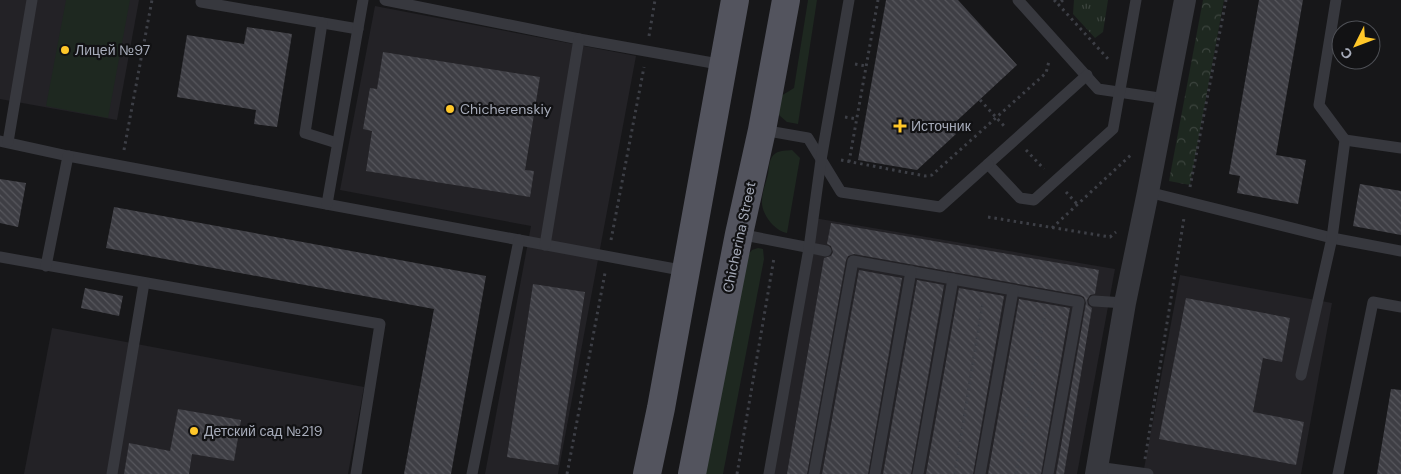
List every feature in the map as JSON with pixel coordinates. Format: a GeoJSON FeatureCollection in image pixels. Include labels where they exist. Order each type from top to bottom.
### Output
{"type":"FeatureCollection","features":[{"type":"Feature","properties":{"kind":"main road"},"geometry":{"type":"LineString","coordinates":[[647,474],[661,408],[735,0]]}},
{"type":"Feature","properties":{"kind":"main road","name":"Chicherina Street"},"geometry":{"type":"LineString","coordinates":[[692,474],[739,234],[762,130],[786,0]]}},
{"type":"Feature","properties":{"kind":"main road"},"geometry":{"type":"LineString","coordinates":[[661,408],[703,416]]}},
{"type":"Feature","properties":{"kind":"street"},"geometry":{"type":"LineString","coordinates":[[1096,470],[1125,302],[1185,0]]}},
{"type":"Feature","properties":{"kind":"lane"},"geometry":{"type":"LineString","coordinates":[[32,0],[4,142],[68,156],[686,271]]}},
{"type":"Feature","properties":{"kind":"lane"},"geometry":{"type":"LineString","coordinates":[[327,204],[363,0]]}},
{"type":"Feature","properties":{"kind":"lane"},"geometry":{"type":"LineString","coordinates":[[385,0],[579,40],[724,65]]}},
{"type":"Feature","properties":{"kind":"lane"},"geometry":{"type":"LineString","coordinates":[[769,474],[827,160],[849,0]]}},
{"type":"Feature","properties":{"kind":"lane"},"geometry":{"type":"LineString","coordinates":[[1018,0],[1098,89],[1166,99]]}},
{"type":"Feature","properties":{"kind":"lane"},"geometry":{"type":"LineString","coordinates":[[988,164],[1020,198],[1034,200],[1114,129],[1136,0]]}},
{"type":"Feature","properties":{"kind":"lane"},"geometry":{"type":"LineString","coordinates":[[1301,375],[1332,238],[1345,140],[1319,105],[1336,0]]}},
{"type":"Feature","properties":{"kind":"lane"},"geometry":{"type":"LineString","coordinates":[[200,2],[358,29]]}},
{"type":"Feature","properties":{"kind":"lane"},"geometry":{"type":"LineString","coordinates":[[322,23],[305,133],[338,143]]}},
{"type":"Feature","properties":{"kind":"lane"},"geometry":{"type":"LineString","coordinates":[[545,245],[579,40]]}},
{"type":"Feature","properties":{"kind":"lane"},"geometry":{"type":"LineString","coordinates":[[762,130],[808,138],[827,160],[841,192],[940,207],[1086,76]]}},
{"type":"Feature","properties":{"kind":"lane"},"geometry":{"type":"LineString","coordinates":[[1345,140],[1401,148]]}},
{"type":"Feature","properties":{"kind":"lane"},"geometry":{"type":"LineString","coordinates":[[46,266],[68,156]]}},
{"type":"Feature","properties":{"kind":"lane"},"geometry":{"type":"LineString","coordinates":[[1148,192],[1332,238],[1401,251]]}},
{"type":"Feature","properties":{"kind":"lane"},"geometry":{"type":"LineString","coordinates":[[739,234],[826,251]]}},
{"type":"Feature","properties":{"kind":"lane"},"geometry":{"type":"LineString","coordinates":[[472,474],[519,240]]}},
{"type":"Feature","properties":{"kind":"lane"},"geometry":{"type":"LineString","coordinates":[[0,257],[380,324],[356,474]]}},
{"type":"Feature","properties":{"kind":"lane"},"geometry":{"type":"LineString","coordinates":[[814,474],[853,261],[1079,302],[1048,474]]}},
{"type":"Feature","properties":{"kind":"lane"},"geometry":{"type":"LineString","coordinates":[[875,474],[911,271]]}},
{"type":"Feature","properties":{"kind":"lane"},"geometry":{"type":"LineString","coordinates":[[918,474],[953,279]]}},
{"type":"Feature","properties":{"kind":"lane"},"geometry":{"type":"LineString","coordinates":[[112,474],[144,283]]}},
{"type":"Feature","properties":{"kind":"lane"},"geometry":{"type":"LineString","coordinates":[[980,474],[1013,290]]}},
{"type":"Feature","properties":{"kind":"lane"},"geometry":{"type":"LineString","coordinates":[[1094,300],[1125,302]]}},
{"type":"Feature","properties":{"kind":"lane"},"geometry":{"type":"LineString","coordinates":[[1338,474],[1373,302],[1401,307]]}},
{"type":"Feature","properties":{"kind":"lane"},"geometry":{"type":"LineString","coordinates":[[1096,470],[1146,474]]}},
{"type":"Feature","properties":{"kind":"path"},"geometry":{"type":"LineString","coordinates":[[122,166],[152,0]]}},
{"type":"Feature","properties":{"kind":"path"},"geometry":{"type":"LineString","coordinates":[[567,474],[656,0]]}},
{"type":"Feature","properties":{"kind":"path"},"geometry":{"type":"LineString","coordinates":[[849,162],[878,0]]}},
{"type":"Feature","properties":{"kind":"path"},"geometry":{"type":"LineString","coordinates":[[1054,0],[1111,63],[1125,65]]}},
{"type":"Feature","properties":{"kind":"path"},"geometry":{"type":"LineString","coordinates":[[1058,4],[1063,0]]}},
{"type":"Feature","properties":{"kind":"path"},"geometry":{"type":"LineString","coordinates":[[1146,474],[1187,202],[1226,0]]}},
{"type":"Feature","properties":{"kind":"path"},"geometry":{"type":"LineString","coordinates":[[827,160],[849,162],[925,176],[932,175],[1046,73],[1050,65],[1047,53]]}},
{"type":"Feature","properties":{"kind":"path"},"geometry":{"type":"LineString","coordinates":[[853,64],[866,66]]}},
{"type":"Feature","properties":{"kind":"path"},"geometry":{"type":"LineString","coordinates":[[845,117],[857,119]]}},
{"type":"Feature","properties":{"kind":"path"},"geometry":{"type":"LineString","coordinates":[[1052,228],[1135,151]]}},
{"type":"Feature","properties":{"kind":"path"},"geometry":{"type":"LineString","coordinates":[[737,474],[775,255],[792,244]]}},
{"type":"Feature","properties":{"kind":"path"},"geometry":{"type":"LineString","coordinates":[[955,474],[986,285]]}},
{"type":"Feature","properties":{"kind":"path"},"geometry":{"type":"LineString","coordinates":[[1016,474],[1048,296]]}},
{"type":"Feature","properties":{"kind":"shaded area","name":"Лицей №97"},"geometry":{"type":"Polygon","coordinates":[[[0,0],[139,0],[117,120],[0,99],[0,0]]]}},
{"type":"Feature","properties":{"kind":"shaded area"},"geometry":{"type":"Polygon","coordinates":[[[375,6],[636,56],[558,474],[485,474],[531,226],[340,190],[375,6]]]}},
{"type":"Feature","properties":{"kind":"shaded area"},"geometry":{"type":"Polygon","coordinates":[[[814,218],[1115,269],[1077,474],[767,474],[814,218]]]}},
{"type":"Feature","properties":{"kind":"shaded area"},"geometry":{"type":"Polygon","coordinates":[[[1180,275],[1332,303],[1301,474],[1143,474],[1180,275]]]}},
{"type":"Feature","properties":{"kind":"shaded area","name":"Детский сад №219"},"geometry":{"type":"Polygon","coordinates":[[[52,328],[364,387],[348,474],[24,474],[52,328]]]}},
{"type":"Feature","properties":{"kind":"green space"},"geometry":{"type":"Polygon","coordinates":[[[66,0],[130,0],[108,118],[46,106],[66,0]]]}},
{"type":"Feature","properties":{"kind":"green space"},"geometry":{"type":"Polygon","coordinates":[[[808,0],[817,0],[798,124],[787,122],[779,115],[777,105],[781,96],[794,88],[808,0]]]}},
{"type":"Feature","properties":{"kind":"green space"},"geometry":{"type":"Polygon","coordinates":[[[1074,0],[1108,0],[1103,32],[1095,38],[1073,14],[1074,0]]]}},
{"type":"Feature","properties":{"kind":"green space"},"geometry":{"type":"Polygon","coordinates":[[[1203,0],[1224,0],[1190,185],[1169,181],[1203,0]]]}},
{"type":"Feature","properties":{"kind":"green space"},"geometry":{"type":"Polygon","coordinates":[[[792,150],[800,158],[787,233],[778,229],[766,216],[762,206],[762,198],[772,157],[778,152],[792,150]]]}},
{"type":"Feature","properties":{"kind":"green space"},"geometry":{"type":"Polygon","coordinates":[[[763,249],[764,259],[723,474],[704,474],[747,256],[752,250],[763,249]]]}},
{"type":"Feature","properties":{"kind":"building"},"geometry":{"type":"Polygon","coordinates":[[[886,0],[958,0],[1017,65],[949,128],[956,134],[917,170],[858,160],[886,0]]]}},
{"type":"Feature","properties":{"kind":"building"},"geometry":{"type":"Polygon","coordinates":[[[1259,0],[1303,0],[1276,155],[1306,160],[1298,204],[1237,193],[1240,176],[1229,174],[1259,0]]]}},
{"type":"Feature","properties":{"kind":"building"},"geometry":{"type":"Polygon","coordinates":[[[247,27],[292,34],[277,127],[254,124],[256,110],[177,97],[187,35],[244,44],[247,27]]]}},
{"type":"Feature","properties":{"kind":"building","name":"Chicherenskiy"},"geometry":{"type":"Polygon","coordinates":[[[383,52],[540,77],[525,170],[534,171],[530,197],[366,171],[372,131],[363,129],[370,88],[377,89],[383,52]]]}},
{"type":"Feature","properties":{"kind":"building"},"geometry":{"type":"Polygon","coordinates":[[[0,179],[26,183],[18,227],[0,223],[0,179]]]}},
{"type":"Feature","properties":{"kind":"building"},"geometry":{"type":"Polygon","coordinates":[[[1360,184],[1401,191],[1401,235],[1353,226],[1360,184]]]}},
{"type":"Feature","properties":{"kind":"building"},"geometry":{"type":"Polygon","coordinates":[[[114,207],[486,276],[451,474],[404,474],[434,309],[106,248],[114,207]]]}},
{"type":"Feature","properties":{"kind":"building"},"geometry":{"type":"Polygon","coordinates":[[[831,223],[1099,270],[1095,294],[1090,295],[1087,300],[1088,305],[1092,308],[1064,474],[1056,474],[1086,303],[1084,297],[854,254],[848,256],[846,260],[807,474],[787,474],[824,258],[831,256],[833,252],[831,246],[827,244],[831,223]]]}},
{"type":"Feature","properties":{"kind":"building"},"geometry":{"type":"Polygon","coordinates":[[[859,270],[902,278],[868,474],[822,474],[859,270]]]}},
{"type":"Feature","properties":{"kind":"building"},"geometry":{"type":"Polygon","coordinates":[[[917,280],[944,285],[911,474],[883,474],[917,280]]]}},
{"type":"Feature","properties":{"kind":"building"},"geometry":{"type":"Polygon","coordinates":[[[533,284],[585,292],[558,465],[507,457],[533,284]]]}},
{"type":"Feature","properties":{"kind":"building"},"geometry":{"type":"Polygon","coordinates":[[[85,288],[123,296],[119,316],[81,308],[85,288]]]}},
{"type":"Feature","properties":{"kind":"building"},"geometry":{"type":"Polygon","coordinates":[[[959,288],[1004,296],[973,474],[926,474],[959,288]]]}},
{"type":"Feature","properties":{"kind":"building"},"geometry":{"type":"Polygon","coordinates":[[[1186,298],[1290,318],[1282,362],[1263,358],[1253,412],[1304,422],[1296,465],[1159,439],[1186,298]]]}},
{"type":"Feature","properties":{"kind":"building"},"geometry":{"type":"Polygon","coordinates":[[[1019,299],[1070,308],[1041,474],[988,474],[1019,299]]]}},
{"type":"Feature","properties":{"kind":"building"},"geometry":{"type":"Polygon","coordinates":[[[1391,389],[1401,390],[1401,474],[1377,474],[1391,389]]]}},
{"type":"Feature","properties":{"kind":"building"},"geometry":{"type":"Polygon","coordinates":[[[178,409],[241,420],[234,461],[192,454],[189,474],[124,474],[129,443],[170,451],[178,409]]]}},
{"type":"Feature","properties":{"kind":"place","name":"Лицей №97"},"geometry":{"type":"Point","coordinates":[65,50]}},
{"type":"Feature","properties":{"kind":"place","name":"Chicherenskiy"},"geometry":{"type":"Point","coordinates":[450,109]}},
{"type":"Feature","properties":{"kind":"place","name":"Источник"},"geometry":{"type":"Point","coordinates":[900,126]}},
{"type":"Feature","properties":{"kind":"place","name":"Детский сад №219"},"geometry":{"type":"Point","coordinates":[194,431]}}]}
